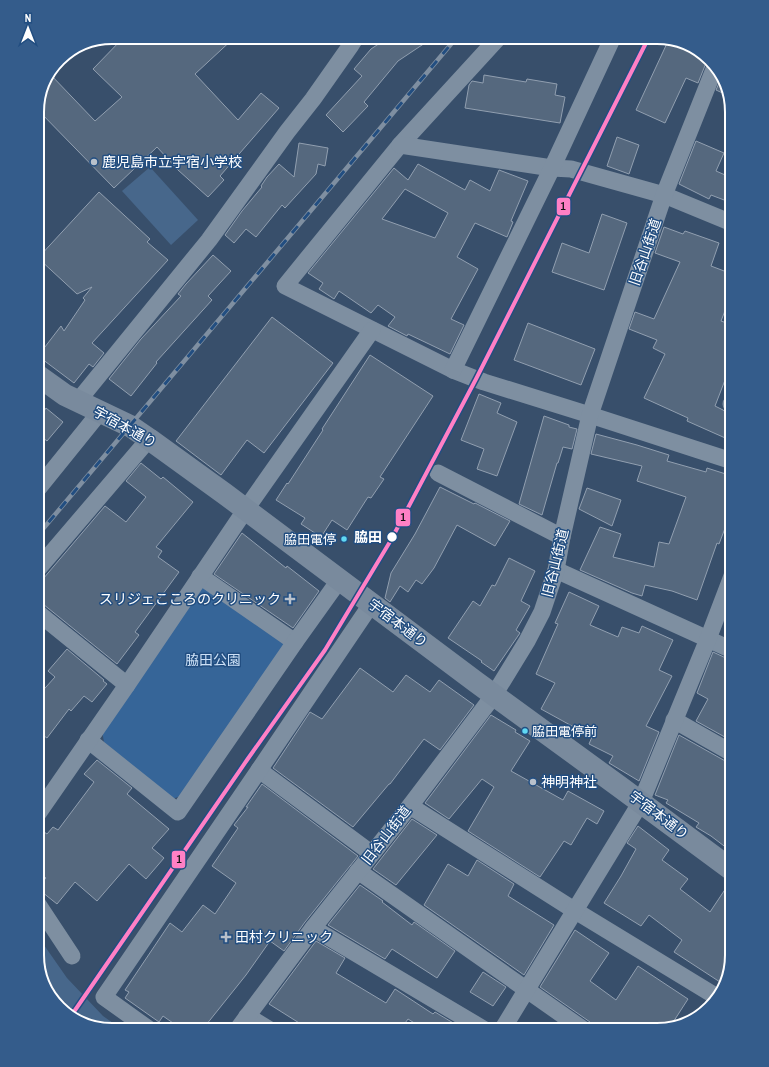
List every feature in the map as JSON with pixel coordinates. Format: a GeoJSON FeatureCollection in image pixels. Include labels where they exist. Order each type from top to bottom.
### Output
{"type":"FeatureCollection","features":[{"type":"Feature","properties":{"kind":"street"},"geometry":{"type":"LineString","coordinates":[[78,401],[209,240],[352,44]]}},
{"type":"Feature","properties":{"kind":"street"},"geometry":{"type":"LineString","coordinates":[[493,44],[400,145],[285,286],[453,370],[484,382],[725,460]]}},
{"type":"Feature","properties":{"kind":"street"},"geometry":{"type":"LineString","coordinates":[[453,370],[552,168],[610,44]]}},
{"type":"Feature","properties":{"kind":"street","name":"旧谷山街道"},"geometry":{"type":"LineString","coordinates":[[242,1023],[313,928],[410,806],[494,695],[527,641],[542,612],[556,570],[562,537],[590,415],[664,195],[713,73]]}},
{"type":"Feature","properties":{"kind":"street"},"geometry":{"type":"LineString","coordinates":[[400,145],[552,168],[571,169],[664,195],[725,220]]}},
{"type":"Feature","properties":{"kind":"street"},"geometry":{"type":"LineString","coordinates":[[44,805],[246,509],[372,330]]}},
{"type":"Feature","properties":{"kind":"street","name":"宇宿本通り"},"geometry":{"type":"LineString","coordinates":[[44,380],[65,395],[130,426],[149,439],[246,509],[494,695],[725,865]]}},
{"type":"Feature","properties":{"kind":"street"},"geometry":{"type":"LineString","coordinates":[[44,482],[100,412]]}},
{"type":"Feature","properties":{"kind":"street"},"geometry":{"type":"LineString","coordinates":[[44,562],[149,439]]}},
{"type":"Feature","properties":{"kind":"street"},"geometry":{"type":"LineString","coordinates":[[438,473],[562,537]]}},
{"type":"Feature","properties":{"kind":"street"},"geometry":{"type":"LineString","coordinates":[[556,570],[725,647]]}},
{"type":"Feature","properties":{"kind":"street"},"geometry":{"type":"LineString","coordinates":[[200,576],[295,642]]}},
{"type":"Feature","properties":{"kind":"street"},"geometry":{"type":"LineString","coordinates":[[88,740],[178,812],[340,579]]}},
{"type":"Feature","properties":{"kind":"street"},"geometry":{"type":"LineString","coordinates":[[506,1023],[641,802],[725,594]]}},
{"type":"Feature","properties":{"kind":"street"},"geometry":{"type":"LineString","coordinates":[[140,1023],[104,997],[372,603]]}},
{"type":"Feature","properties":{"kind":"street"},"geometry":{"type":"LineString","coordinates":[[44,618],[127,685]]}},
{"type":"Feature","properties":{"kind":"street"},"geometry":{"type":"LineString","coordinates":[[674,720],[725,749]]}},
{"type":"Feature","properties":{"kind":"street"},"geometry":{"type":"LineString","coordinates":[[259,770],[371,854]]}},
{"type":"Feature","properties":{"kind":"street"},"geometry":{"type":"LineString","coordinates":[[410,806],[574,910],[712,994]]}},
{"type":"Feature","properties":{"kind":"street"},"geometry":{"type":"LineString","coordinates":[[358,871],[574,1023]]}},
{"type":"Feature","properties":{"kind":"street"},"geometry":{"type":"LineString","coordinates":[[44,914],[72,956]]}},
{"type":"Feature","properties":{"kind":"street"},"geometry":{"type":"LineString","coordinates":[[313,928],[473,1023]]}},
{"type":"Feature","properties":{"kind":"street"},"geometry":{"type":"LineString","coordinates":[[247,1016],[258,1023]]}},
{"type":"Feature","properties":{"kind":"green space","name":"脇田公園"},"geometry":{"type":"Polygon","coordinates":[[[200,587],[212,588],[288,644],[181,796],[172,799],[104,742],[102,731],[200,587]]]}},
{"type":"Feature","properties":{"kind":"shaded area"},"geometry":{"type":"Polygon","coordinates":[[[150,167],[198,220],[171,245],[122,191],[150,167]]]}},
{"type":"Feature","properties":{"kind":"shaded area"},"geometry":{"type":"Polygon","coordinates":[[[44,945],[67,978],[103,1016],[113,1023],[94,1021],[86,1018],[71,1009],[58,996],[46,973],[44,945]]]}},
{"type":"Feature","properties":{"kind":"building"},"geometry":{"type":"Polygon","coordinates":[[[117,44],[227,44],[195,74],[238,120],[261,93],[279,108],[220,176],[224,180],[208,197],[178,170],[157,147],[114,188],[44,116],[46,94],[54,78],[95,121],[122,97],[93,69],[117,44]]]}},
{"type":"Feature","properties":{"kind":"building"},"geometry":{"type":"Polygon","coordinates":[[[378,44],[424,44],[398,61],[364,102],[368,106],[343,132],[326,115],[362,76],[354,69],[371,49],[378,44]]]}},
{"type":"Feature","properties":{"kind":"building"},"geometry":{"type":"Polygon","coordinates":[[[666,45],[695,55],[705,64],[698,83],[686,78],[665,123],[636,110],[666,45]]]}},
{"type":"Feature","properties":{"kind":"building"},"geometry":{"type":"Polygon","coordinates":[[[484,75],[526,82],[527,79],[557,84],[555,95],[565,97],[560,123],[465,108],[469,85],[472,81],[483,83],[484,75]]]}},
{"type":"Feature","properties":{"kind":"building"},"geometry":{"type":"Polygon","coordinates":[[[719,84],[723,93],[716,90],[719,84]]]}},
{"type":"Feature","properties":{"kind":"building"},"geometry":{"type":"Polygon","coordinates":[[[617,137],[639,145],[629,174],[607,166],[617,137]]]}},
{"type":"Feature","properties":{"kind":"building"},"geometry":{"type":"Polygon","coordinates":[[[696,141],[724,153],[716,171],[725,175],[725,200],[711,195],[709,199],[679,184],[696,141]]]}},
{"type":"Feature","properties":{"kind":"building"},"geometry":{"type":"Polygon","coordinates":[[[299,143],[328,148],[325,166],[318,164],[316,174],[285,208],[282,205],[256,237],[246,229],[234,243],[225,235],[262,187],[261,186],[267,177],[279,164],[294,177],[299,143]]]}},
{"type":"Feature","properties":{"kind":"building"},"geometry":{"type":"Polygon","coordinates":[[[418,164],[465,190],[470,180],[490,191],[499,170],[528,181],[511,221],[513,222],[507,237],[475,223],[457,257],[478,269],[451,319],[464,325],[450,354],[408,334],[407,336],[388,326],[395,317],[378,305],[371,313],[339,291],[334,299],[319,289],[323,283],[308,273],[394,168],[408,180],[418,164]],[[405,189],[382,219],[435,238],[448,213],[405,189]]]}},
{"type":"Feature","properties":{"kind":"building"},"geometry":{"type":"Polygon","coordinates":[[[99,192],[150,239],[147,242],[168,260],[92,343],[104,353],[93,367],[89,364],[74,383],[44,360],[44,348],[61,326],[64,331],[85,300],[83,298],[92,287],[77,294],[44,264],[44,252],[99,192]]]}},
{"type":"Feature","properties":{"kind":"building"},"geometry":{"type":"Polygon","coordinates":[[[602,214],[627,223],[604,290],[552,272],[562,243],[589,253],[602,214]]]}},
{"type":"Feature","properties":{"kind":"building"},"geometry":{"type":"Polygon","coordinates":[[[664,227],[683,234],[685,231],[719,243],[711,266],[725,271],[725,311],[721,321],[725,322],[725,380],[715,406],[725,412],[725,438],[687,421],[688,418],[644,398],[665,354],[653,348],[657,340],[629,329],[635,312],[654,319],[680,262],[655,253],[664,227]]]}},
{"type":"Feature","properties":{"kind":"building"},"geometry":{"type":"Polygon","coordinates":[[[213,255],[231,271],[208,296],[212,300],[156,362],[157,363],[131,396],[109,379],[141,339],[181,296],[178,294],[186,284],[213,255]]]}},
{"type":"Feature","properties":{"kind":"building"},"geometry":{"type":"Polygon","coordinates":[[[272,317],[333,363],[264,453],[247,440],[221,475],[176,441],[272,317]]]}},
{"type":"Feature","properties":{"kind":"building"},"geometry":{"type":"Polygon","coordinates":[[[528,323],[595,349],[581,385],[514,360],[528,323]]]}},
{"type":"Feature","properties":{"kind":"building"},"geometry":{"type":"Polygon","coordinates":[[[370,355],[433,396],[380,477],[384,479],[371,498],[368,497],[347,530],[332,520],[321,537],[301,524],[305,518],[276,500],[287,483],[288,484],[370,355]]]}},
{"type":"Feature","properties":{"kind":"building"},"geometry":{"type":"Polygon","coordinates":[[[479,394],[501,403],[497,413],[517,422],[497,476],[477,469],[484,449],[461,440],[479,394]]]}},
{"type":"Feature","properties":{"kind":"building"},"geometry":{"type":"Polygon","coordinates":[[[46,408],[63,422],[47,441],[44,439],[44,411],[46,408]]]}},
{"type":"Feature","properties":{"kind":"building"},"geometry":{"type":"Polygon","coordinates":[[[544,416],[577,429],[572,449],[563,447],[542,515],[519,504],[544,416]]]}},
{"type":"Feature","properties":{"kind":"building"},"geometry":{"type":"Polygon","coordinates":[[[596,434],[669,455],[667,461],[706,472],[707,468],[725,474],[725,528],[719,544],[717,543],[697,600],[672,591],[645,585],[642,596],[580,570],[600,527],[621,534],[613,557],[654,567],[659,542],[669,544],[686,497],[637,481],[642,466],[591,454],[596,434]]]}},
{"type":"Feature","properties":{"kind":"building"},"geometry":{"type":"Polygon","coordinates":[[[141,463],[161,479],[163,477],[193,502],[156,547],[162,551],[158,557],[179,572],[135,632],[139,635],[117,664],[44,605],[44,578],[105,506],[126,522],[146,497],[126,481],[141,463]]]}},
{"type":"Feature","properties":{"kind":"building"},"geometry":{"type":"Polygon","coordinates":[[[440,487],[510,521],[495,546],[457,525],[434,568],[422,584],[416,580],[408,592],[400,586],[390,602],[385,598],[391,573],[415,534],[440,487]]]}},
{"type":"Feature","properties":{"kind":"building"},"geometry":{"type":"Polygon","coordinates":[[[587,488],[621,500],[612,526],[579,509],[587,488]]]}},
{"type":"Feature","properties":{"kind":"building"},"geometry":{"type":"Polygon","coordinates":[[[242,533],[286,568],[287,566],[319,591],[293,628],[214,574],[242,533]]]}},
{"type":"Feature","properties":{"kind":"building"},"geometry":{"type":"Polygon","coordinates":[[[509,558],[535,571],[521,601],[530,606],[516,630],[520,633],[494,671],[448,638],[473,601],[480,606],[492,585],[495,586],[509,558]]]}},
{"type":"Feature","properties":{"kind":"building"},"geometry":{"type":"Polygon","coordinates":[[[569,592],[599,606],[590,625],[618,637],[622,627],[639,633],[642,626],[673,640],[659,670],[672,676],[646,726],[659,732],[639,781],[609,763],[613,756],[589,744],[592,737],[541,709],[555,683],[536,674],[558,624],[555,623],[569,592]]]}},
{"type":"Feature","properties":{"kind":"building"},"geometry":{"type":"Polygon","coordinates":[[[67,649],[107,684],[92,702],[84,696],[71,711],[69,709],[47,738],[44,736],[44,689],[55,677],[48,671],[67,649]]]}},
{"type":"Feature","properties":{"kind":"building"},"geometry":{"type":"Polygon","coordinates":[[[713,652],[725,658],[725,737],[696,721],[708,699],[697,693],[713,652]]]}},
{"type":"Feature","properties":{"kind":"building"},"geometry":{"type":"Polygon","coordinates":[[[360,668],[393,692],[406,675],[430,692],[439,680],[474,705],[440,750],[424,739],[390,784],[353,827],[273,768],[310,712],[322,719],[360,668]]]}},
{"type":"Feature","properties":{"kind":"building"},"geometry":{"type":"Polygon","coordinates":[[[491,715],[516,730],[515,732],[530,741],[511,771],[563,800],[568,791],[604,811],[597,824],[587,818],[571,845],[564,841],[540,877],[468,831],[494,787],[482,779],[449,819],[425,803],[491,715]]]}},
{"type":"Feature","properties":{"kind":"building"},"geometry":{"type":"Polygon","coordinates":[[[679,735],[725,761],[725,847],[696,827],[699,823],[666,803],[668,800],[655,795],[679,735]]]}},
{"type":"Feature","properties":{"kind":"building"},"geometry":{"type":"Polygon","coordinates":[[[97,760],[132,788],[127,794],[169,829],[152,848],[164,858],[146,879],[129,864],[97,901],[75,882],[57,904],[44,894],[44,880],[46,878],[44,876],[44,832],[47,834],[53,827],[58,830],[94,782],[84,774],[97,760]]]}},
{"type":"Feature","properties":{"kind":"building"},"geometry":{"type":"Polygon","coordinates":[[[262,784],[358,856],[305,922],[284,951],[270,941],[246,975],[208,1023],[173,1023],[163,1016],[159,1022],[125,998],[129,992],[125,990],[170,923],[182,932],[203,905],[215,914],[236,883],[212,866],[238,828],[234,825],[248,807],[246,807],[262,784]]]}},
{"type":"Feature","properties":{"kind":"building"},"geometry":{"type":"Polygon","coordinates":[[[412,819],[437,835],[396,885],[373,869],[412,819]]]}},
{"type":"Feature","properties":{"kind":"building"},"geometry":{"type":"Polygon","coordinates":[[[638,826],[669,850],[662,860],[688,879],[680,889],[710,912],[725,890],[725,955],[723,973],[720,982],[674,952],[682,940],[649,915],[641,926],[604,903],[636,849],[627,843],[638,826]]]}},
{"type":"Feature","properties":{"kind":"building"},"geometry":{"type":"Polygon","coordinates":[[[477,860],[514,884],[508,896],[554,925],[524,975],[424,905],[448,864],[468,876],[477,860]]]}},
{"type":"Feature","properties":{"kind":"building"},"geometry":{"type":"Polygon","coordinates":[[[360,885],[383,901],[382,902],[412,925],[414,922],[455,951],[437,978],[392,949],[385,959],[328,925],[360,885]]]}},
{"type":"Feature","properties":{"kind":"building"},"geometry":{"type":"Polygon","coordinates":[[[575,930],[609,953],[590,981],[616,1000],[638,966],[688,999],[674,1021],[657,1023],[591,1023],[540,987],[575,930]]]}},
{"type":"Feature","properties":{"kind":"building"},"geometry":{"type":"Polygon","coordinates":[[[316,941],[345,958],[336,973],[386,1003],[395,989],[433,1014],[435,1012],[453,1023],[414,1023],[408,1019],[405,1023],[299,1023],[269,1004],[316,941]]]}},
{"type":"Feature","properties":{"kind":"building"},"geometry":{"type":"Polygon","coordinates":[[[483,972],[506,987],[493,1006],[470,992],[483,972]]]}},
{"type":"Feature","properties":{"kind":"railway"},"geometry":{"type":"LineString","coordinates":[[44,528],[451,44]]}},
{"type":"Feature","properties":{"kind":"transit line","name":"1"},"geometry":{"type":"LineString","coordinates":[[74,1011],[247,760],[325,650],[391,540],[476,379],[645,44]]}},
{"type":"Feature","properties":{"kind":"place","name":"鹿児島市立宇宿小学校"},"geometry":{"type":"Point","coordinates":[94,162]}},
{"type":"Feature","properties":{"kind":"place","name":"脇田"},"geometry":{"type":"Point","coordinates":[392,537]}},
{"type":"Feature","properties":{"kind":"place","name":"脇田電停"},"geometry":{"type":"Point","coordinates":[344,539]}},
{"type":"Feature","properties":{"kind":"place","name":"スリジェこころのクリニック"},"geometry":{"type":"Point","coordinates":[290,599]}},
{"type":"Feature","properties":{"kind":"place","name":"脇田電停前"},"geometry":{"type":"Point","coordinates":[525,731]}},
{"type":"Feature","properties":{"kind":"place","name":"神明神社"},"geometry":{"type":"Point","coordinates":[533,782]}},
{"type":"Feature","properties":{"kind":"place","name":"田村クリニック"},"geometry":{"type":"Point","coordinates":[226,937]}}]}
